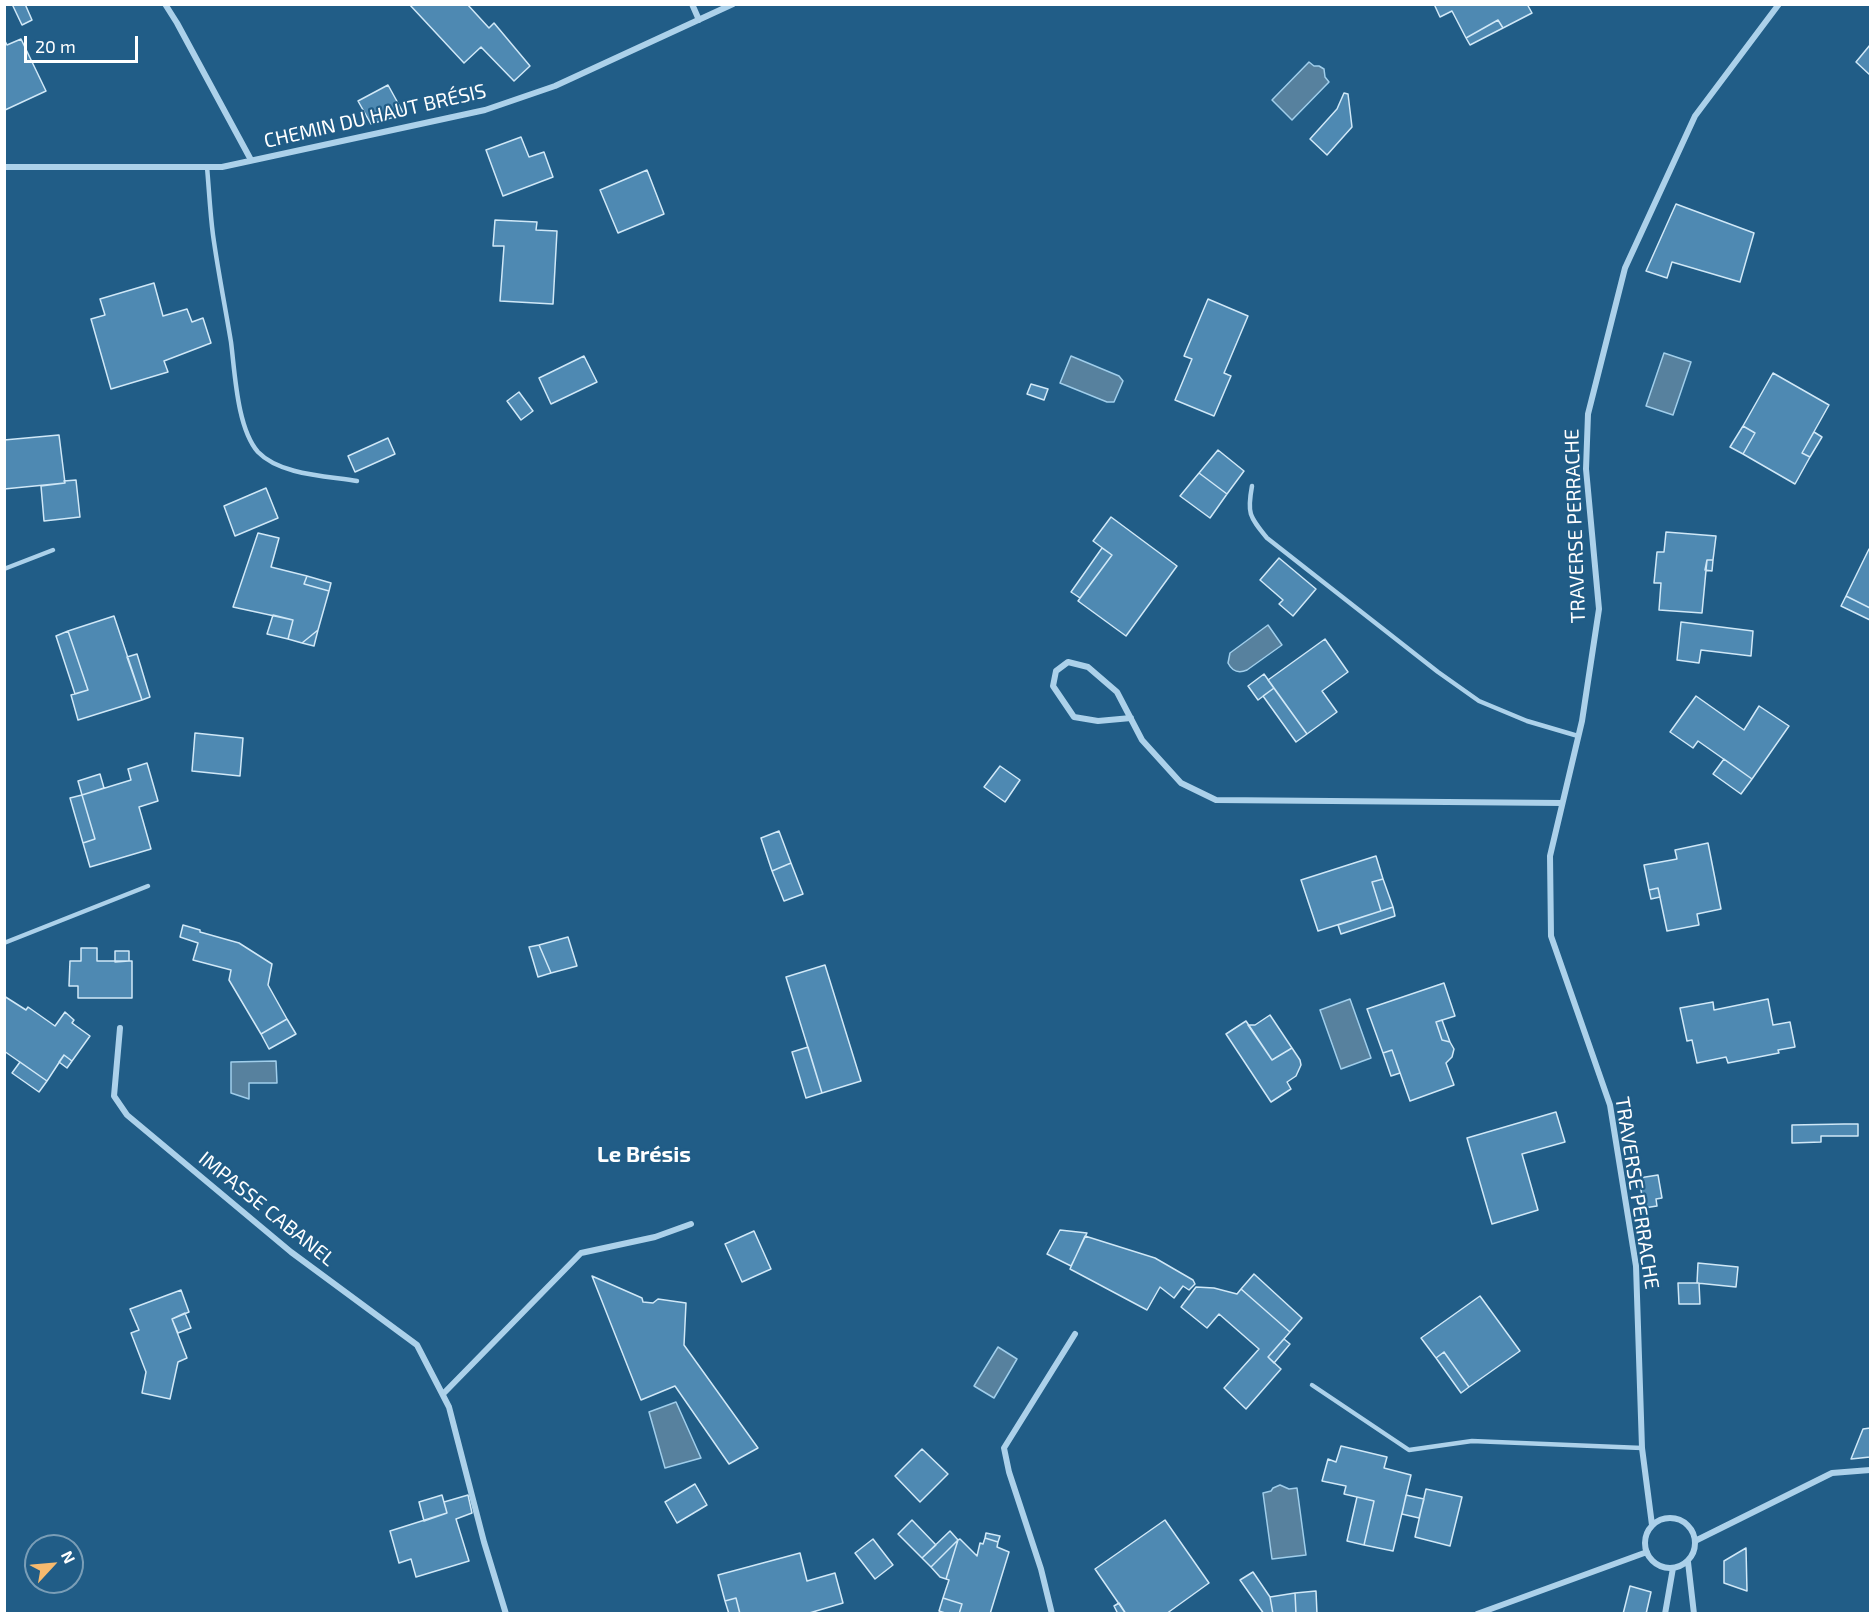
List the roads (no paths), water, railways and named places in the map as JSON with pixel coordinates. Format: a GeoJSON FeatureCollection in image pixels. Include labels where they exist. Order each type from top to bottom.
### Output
{"type":"FeatureCollection","features":[{"type":"Feature","properties":{"kind":"street"},"geometry":{"type":"LineString","coordinates":[[165,4],[251,160]]}},
{"type":"Feature","properties":{"kind":"street"},"geometry":{"type":"LineString","coordinates":[[692,4],[699,20]]}},
{"type":"Feature","properties":{"kind":"street","name":"CHEMIN DU HAUT BRÉSIS"},"geometry":{"type":"LineString","coordinates":[[4,167],[222,166],[485,110],[555,86],[733,4]]}},
{"type":"Feature","properties":{"kind":"street","name":"TRAVERSE PERRACHE"},"geometry":{"type":"LineString","coordinates":[[1652,1525],[1642,1448],[1636,1266],[1610,1105],[1551,936],[1550,856],[1578,736],[1599,609],[1586,469],[1588,414],[1625,268],[1695,116],[1779,4]]}},
{"type":"Feature","properties":{"kind":"street"},"geometry":{"type":"LineString","coordinates":[[1131,718],[1098,721],[1074,717],[1053,686],[1056,671],[1068,662],[1088,667],[1117,692],[1131,718],[1142,740],[1181,783],[1216,800],[1562,803]]}},
{"type":"Feature","properties":{"kind":"street","name":"IMPASSE CABANEL"},"geometry":{"type":"LineString","coordinates":[[120,1028],[114,1096],[127,1115],[291,1252],[417,1345],[449,1407],[484,1542],[506,1614]]}},
{"type":"Feature","properties":{"kind":"street"},"geometry":{"type":"LineString","coordinates":[[443,1394],[581,1253],[655,1237],[691,1224]]}},
{"type":"Feature","properties":{"kind":"street"},"geometry":{"type":"LineString","coordinates":[[1052,1614],[1041,1569],[1009,1472],[1004,1448],[1075,1334]]}},
{"type":"Feature","properties":{"kind":"street"},"geometry":{"type":"LineString","coordinates":[[1695,1541],[1832,1473],[1870,1470]]}},
{"type":"Feature","properties":{"kind":"street"},"geometry":{"type":"LineString","coordinates":[[1674,1518],[1684,1522],[1692,1530],[1695,1541],[1694,1552],[1688,1562],[1678,1568],[1667,1569],[1657,1564],[1649,1557],[1645,1546],[1646,1534],[1652,1525],[1662,1519],[1674,1518]]}},
{"type":"Feature","properties":{"kind":"street"},"geometry":{"type":"LineString","coordinates":[[1477,1614],[1647,1552]]}},
{"type":"Feature","properties":{"kind":"street"},"geometry":{"type":"LineString","coordinates":[[1688,1562],[1694,1614]]}},
{"type":"Feature","properties":{"kind":"street"},"geometry":{"type":"LineString","coordinates":[[1665,1614],[1673,1568]]}},
{"type":"Feature","properties":{"kind":"lane"},"geometry":{"type":"LineString","coordinates":[[207,166],[213,234],[231,345],[236,392],[246,428],[257,451],[275,465],[357,481]]}},
{"type":"Feature","properties":{"kind":"lane"},"geometry":{"type":"LineString","coordinates":[[1252,486],[1248,506],[1252,520],[1266,538],[1438,672],[1479,701],[1527,721],[1578,736]]}},
{"type":"Feature","properties":{"kind":"lane"},"geometry":{"type":"LineString","coordinates":[[4,569],[53,550]]}},
{"type":"Feature","properties":{"kind":"lane"},"geometry":{"type":"LineString","coordinates":[[4,944],[148,886]]}},
{"type":"Feature","properties":{"kind":"lane"},"geometry":{"type":"LineString","coordinates":[[1312,1385],[1409,1450],[1472,1441],[1642,1448]]}},
{"type":"Feature","properties":{"kind":"water"},"geometry":{"type":"Polygon","coordinates":[[[1309,62],[1324,69],[1325,77],[1329,82],[1292,120],[1272,100],[1309,62]]]}},
{"type":"Feature","properties":{"kind":"water"},"geometry":{"type":"Polygon","coordinates":[[[1664,353],[1691,362],[1673,415],[1646,406],[1664,353]]]}},
{"type":"Feature","properties":{"kind":"water"},"geometry":{"type":"Polygon","coordinates":[[[1071,356],[1119,376],[1123,381],[1114,402],[1107,402],[1060,383],[1071,356]]]}},
{"type":"Feature","properties":{"kind":"water"},"geometry":{"type":"Polygon","coordinates":[[[1268,625],[1282,645],[1247,670],[1238,672],[1233,670],[1228,663],[1230,653],[1268,625]]]}},
{"type":"Feature","properties":{"kind":"water"},"geometry":{"type":"Polygon","coordinates":[[[1350,999],[1371,1058],[1341,1069],[1320,1010],[1350,999]]]}},
{"type":"Feature","properties":{"kind":"water"},"geometry":{"type":"Polygon","coordinates":[[[276,1061],[277,1083],[249,1083],[249,1099],[231,1093],[231,1062],[276,1061]]]}},
{"type":"Feature","properties":{"kind":"water"},"geometry":{"type":"Polygon","coordinates":[[[998,1347],[1017,1359],[994,1398],[974,1386],[998,1347]]]}},
{"type":"Feature","properties":{"kind":"water"},"geometry":{"type":"Polygon","coordinates":[[[676,1402],[701,1458],[665,1468],[649,1412],[676,1402]]]}},
{"type":"Feature","properties":{"kind":"water"},"geometry":{"type":"Polygon","coordinates":[[[1280,1485],[1289,1489],[1297,1488],[1306,1555],[1272,1559],[1263,1493],[1280,1485]]]}},
{"type":"Feature","properties":{"kind":"district","name":"Le Brésis"},"geometry":{"type":"Point","coordinates":[644,1155]}}]}
